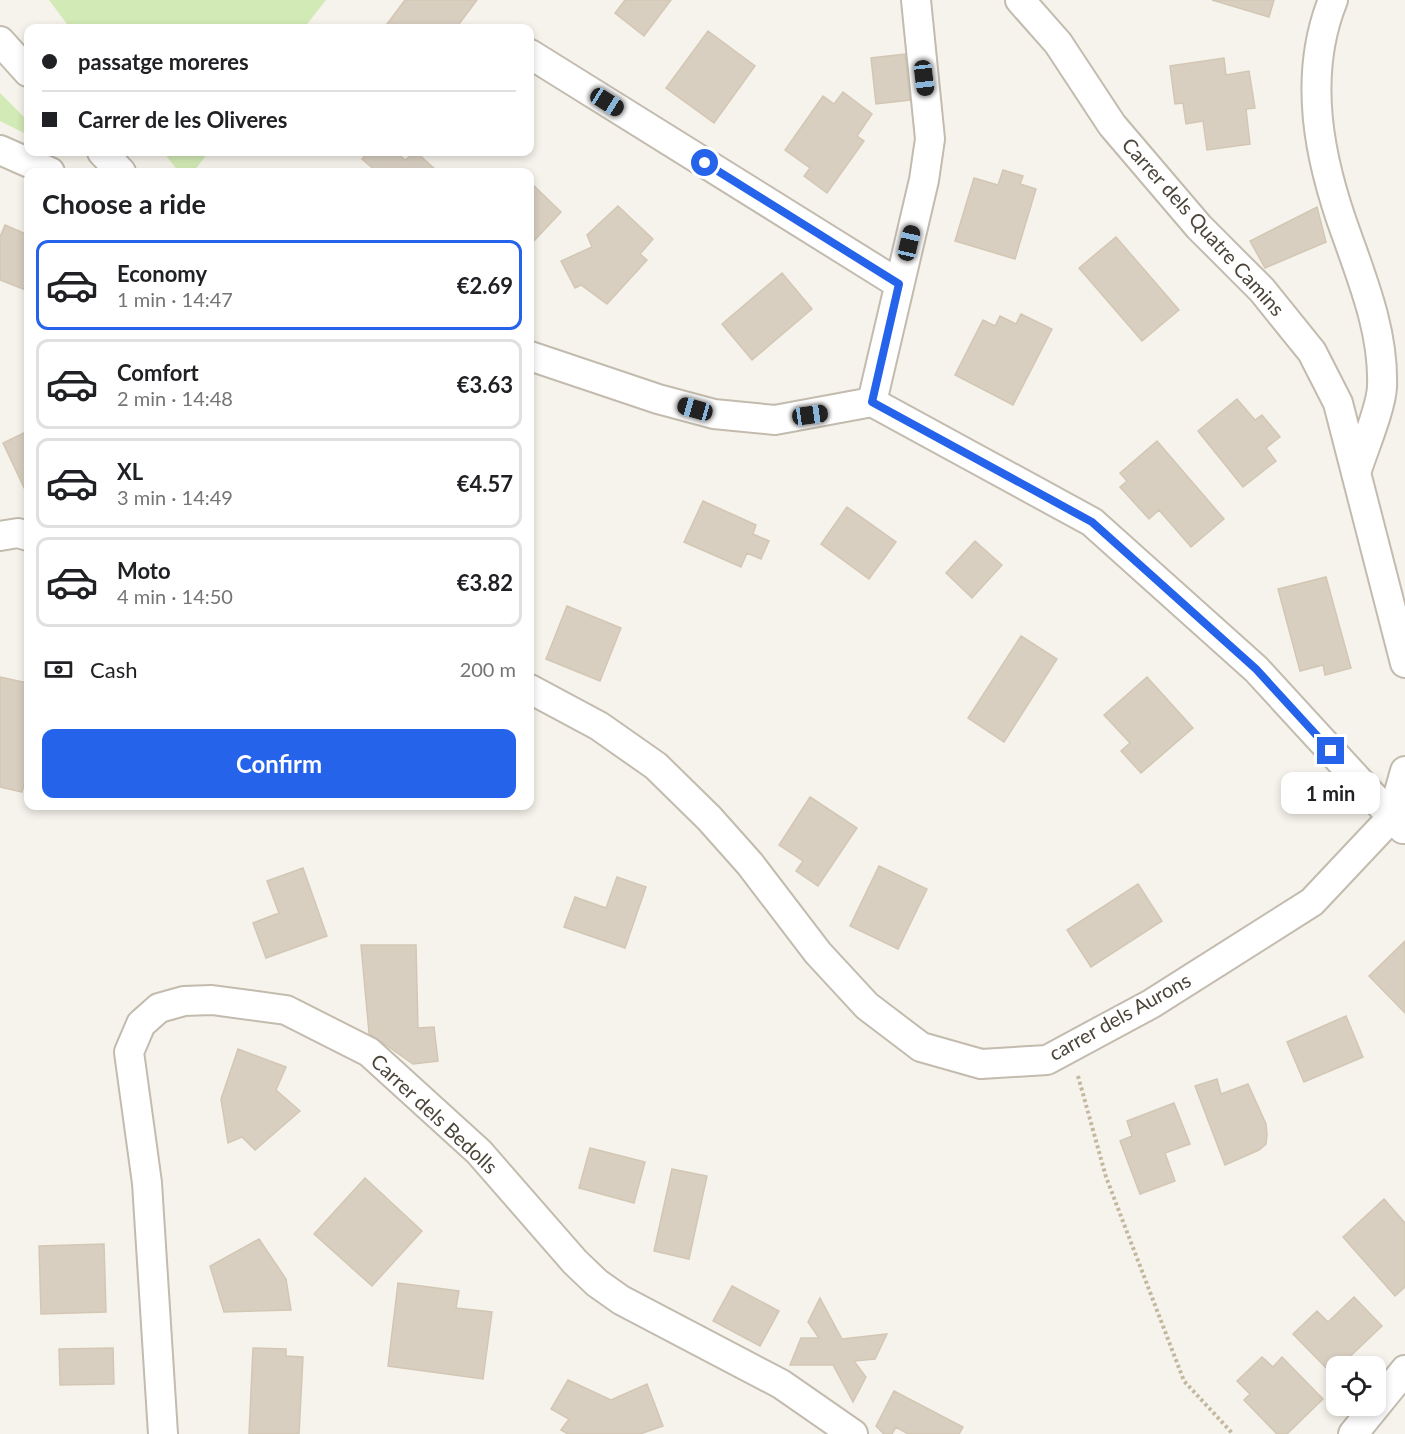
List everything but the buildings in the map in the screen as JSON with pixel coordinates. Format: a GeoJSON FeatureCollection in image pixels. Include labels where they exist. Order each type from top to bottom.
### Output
{"type":"FeatureCollection","features":[{"type":"Feature","properties":{"kind":"street"},"geometry":{"type":"LineString","coordinates":[[872,402],[924,180],[930,139],[916,0]]}},
{"type":"Feature","properties":{"kind":"street","name":"Carrer dels Quatre Camins"},"geometry":{"type":"LineString","coordinates":[[1020,0],[1058,43],[1112,125],[1199,227],[1262,290],[1312,352],[1338,404],[1357,470]]}},
{"type":"Feature","properties":{"kind":"street"},"geometry":{"type":"LineString","coordinates":[[1333,0],[1320,42],[1315,98],[1325,164],[1346,234],[1366,284],[1379,342],[1382,388],[1357,470],[1405,663]]}},
{"type":"Feature","properties":{"kind":"street"},"geometry":{"type":"LineString","coordinates":[[0,41],[24,68]]}},
{"type":"Feature","properties":{"kind":"street"},"geometry":{"type":"LineString","coordinates":[[534,56],[899,284]]}},
{"type":"Feature","properties":{"kind":"street"},"geometry":{"type":"LineString","coordinates":[[0,150],[41,168]]}},
{"type":"Feature","properties":{"kind":"street"},"geometry":{"type":"LineString","coordinates":[[106,156],[117,168]]}},
{"type":"Feature","properties":{"kind":"street"},"geometry":{"type":"LineString","coordinates":[[534,357],[714,414],[775,420],[872,402],[1092,522],[1256,669],[1398,824]]}},
{"type":"Feature","properties":{"kind":"street"},"geometry":{"type":"LineString","coordinates":[[0,536],[18,533],[24,535]]}},
{"type":"Feature","properties":{"kind":"street","name":"carrer dels Aurons"},"geometry":{"type":"LineString","coordinates":[[534,691],[599,726],[656,766],[710,818],[750,864],[818,953],[867,1006],[921,1047],[981,1064],[1047,1059],[1151,1005],[1312,902],[1398,824],[1405,771]]}},
{"type":"Feature","properties":{"kind":"street","name":"Carrer dels Bedolls"},"geometry":{"type":"LineString","coordinates":[[163,1434],[147,1183],[129,1052],[141,1024],[159,1008],[184,1001],[212,1000],[286,1010],[369,1052],[479,1152],[575,1262],[597,1283],[621,1299],[781,1384],[853,1434]]}},
{"type":"Feature","properties":{"kind":"street"},"geometry":{"type":"LineString","coordinates":[[1353,1434],[1405,1370]]}},
{"type":"Feature","properties":{"kind":"path"},"geometry":{"type":"LineString","coordinates":[[1070,1047],[1106,1177],[1184,1381],[1233,1434]]}},
{"type":"Feature","properties":{"kind":"green space"},"geometry":{"type":"Polygon","coordinates":[[[49,0],[326,0],[307,24],[67,24],[49,0]]]}},
{"type":"Feature","properties":{"kind":"green space"},"geometry":{"type":"Polygon","coordinates":[[[0,93],[24,117],[24,133],[0,121],[0,93]]]}},
{"type":"Feature","properties":{"kind":"green space"},"geometry":{"type":"Polygon","coordinates":[[[166,156],[206,156],[196,168],[176,168],[166,156]]]}},
{"type":"Feature","properties":{"kind":"route"},"geometry":{"type":"LineString","coordinates":[[705,163],[899,284],[872,402],[1092,522],[1256,669],[1331,751]]}}]}
